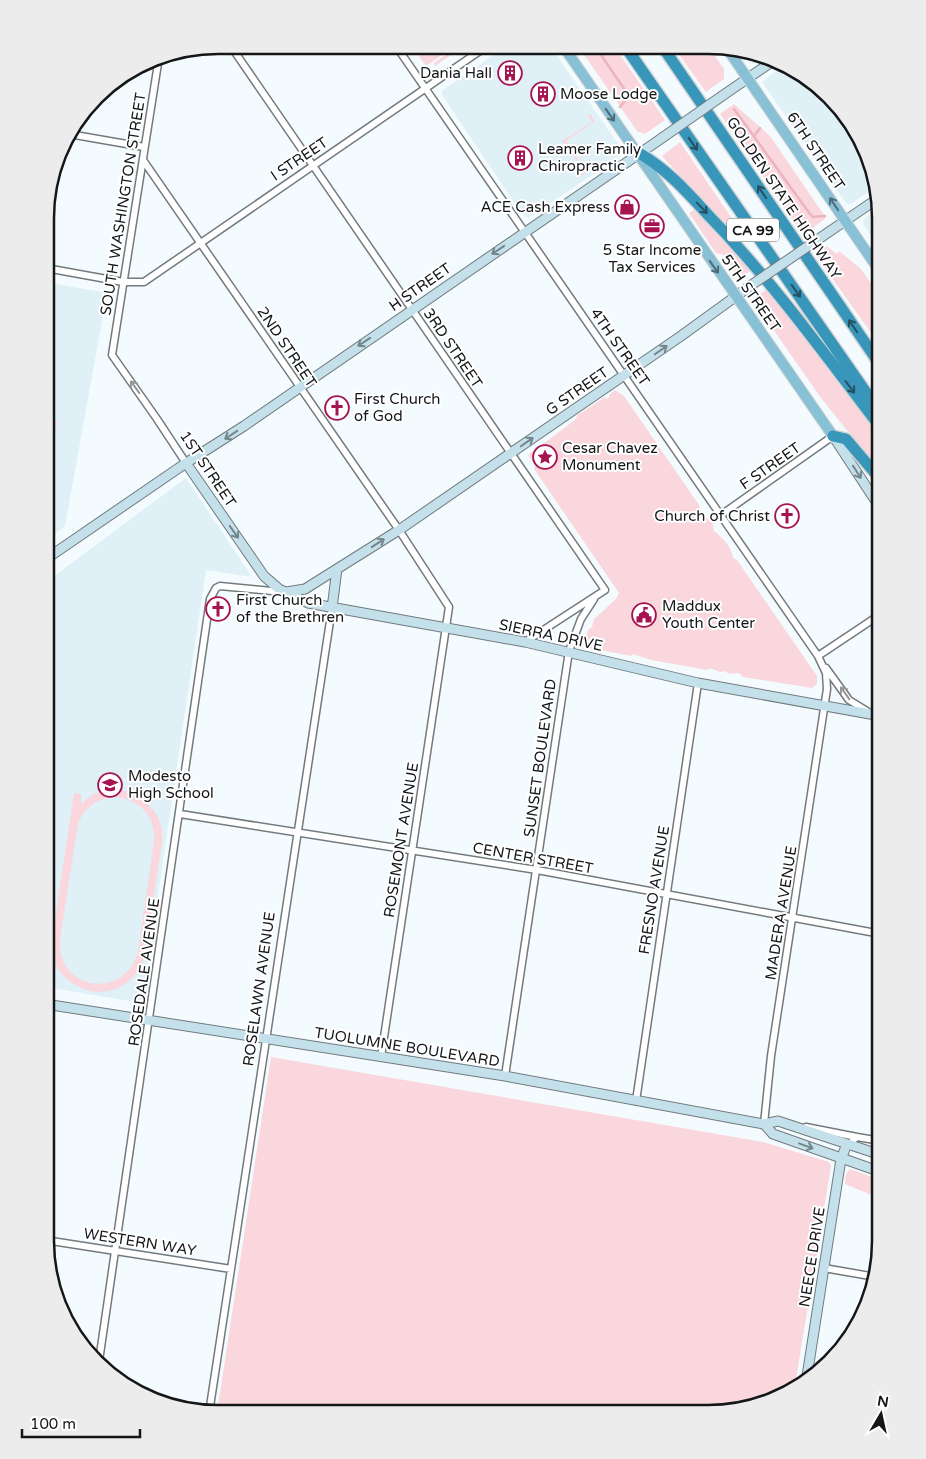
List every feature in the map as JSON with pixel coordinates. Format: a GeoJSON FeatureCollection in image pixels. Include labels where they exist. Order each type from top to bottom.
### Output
{"type":"FeatureCollection","features":[{"type":"Feature","properties":{"kind":"highway","name":"CA 99"},"geometry":{"type":"LineString","coordinates":[[631,54],[872,401]]}},
{"type":"Feature","properties":{"kind":"highway","name":"GOLDEN STATE HIGHWAY"},"geometry":{"type":"LineString","coordinates":[[667,54],[872,353]]}},
{"type":"Feature","properties":{"kind":"highway"},"geometry":{"type":"LineString","coordinates":[[639,153],[659,165],[674,178],[753,262],[872,416]]}},
{"type":"Feature","properties":{"kind":"highway"},"geometry":{"type":"LineString","coordinates":[[833,436],[846,439],[872,469]]}},
{"type":"Feature","properties":{"kind":"main road","name":"5TH STREET"},"geometry":{"type":"LineString","coordinates":[[569,54],[639,153],[665,195],[833,436],[872,495]]}},
{"type":"Feature","properties":{"kind":"main road","name":"6TH STREET"},"geometry":{"type":"LineString","coordinates":[[732,55],[872,260]]}},
{"type":"Feature","properties":{"kind":"main road","name":"H STREET"},"geometry":{"type":"LineString","coordinates":[[54,553],[186,463],[225,439],[767,65]]}},
{"type":"Feature","properties":{"kind":"main road","name":"G STREET"},"geometry":{"type":"LineString","coordinates":[[286,592],[305,589],[399,530],[625,375],[871,202]]}},
{"type":"Feature","properties":{"kind":"main road","name":"1ST STREET"},"geometry":{"type":"LineString","coordinates":[[186,463],[264,576],[273,586],[286,592]]}},
{"type":"Feature","properties":{"kind":"main road","name":"ROSELAWN AVENUE"},"geometry":{"type":"LineString","coordinates":[[332,608],[337,569]]}},
{"type":"Feature","properties":{"kind":"main road","name":"SIERRA DRIVE"},"geometry":{"type":"LineString","coordinates":[[286,592],[308,603],[332,608],[525,642],[698,683],[872,714]]}},
{"type":"Feature","properties":{"kind":"main road","name":"TUOLUMNE BOULEVARD"},"geometry":{"type":"LineString","coordinates":[[54,1005],[505,1076],[764,1124],[778,1121],[872,1152]]}},
{"type":"Feature","properties":{"kind":"main road","name":"TUOLUMNE BOULEVARD"},"geometry":{"type":"LineString","coordinates":[[764,1124],[773,1134],[872,1169]]}},
{"type":"Feature","properties":{"kind":"main road","name":"NEECE DRIVE"},"geometry":{"type":"LineString","coordinates":[[808,1371],[840,1159],[847,1144]]}},
{"type":"Feature","properties":{"kind":"street","name":"3RD STREET"},"geometry":{"type":"LineString","coordinates":[[236,54],[605,590],[597,596]]}},
{"type":"Feature","properties":{"kind":"street","name":"4TH STREET"},"geometry":{"type":"LineString","coordinates":[[401,54],[818,656],[828,682],[824,706]]}},
{"type":"Feature","properties":{"kind":"street","name":"I STREET"},"geometry":{"type":"LineString","coordinates":[[54,269],[123,282],[144,282],[474,54]]}},
{"type":"Feature","properties":{"kind":"street","name":"SOUTH WASHINGTON STREET"},"geometry":{"type":"LineString","coordinates":[[112,355],[144,147],[160,64]]}},
{"type":"Feature","properties":{"kind":"street"},"geometry":{"type":"LineString","coordinates":[[76,135],[144,147]]}},
{"type":"Feature","properties":{"kind":"street","name":"2ND STREET"},"geometry":{"type":"LineString","coordinates":[[143,160],[399,530],[449,607],[446,628]]}},
{"type":"Feature","properties":{"kind":"street","name":"1ST STREET"},"geometry":{"type":"LineString","coordinates":[[112,355],[158,419],[186,463]]}},
{"type":"Feature","properties":{"kind":"street","name":"F STREET"},"geometry":{"type":"LineString","coordinates":[[721,515],[833,436]]}},
{"type":"Feature","properties":{"kind":"street","name":"SIERRA DRIVE"},"geometry":{"type":"LineString","coordinates":[[216,588],[224,586],[286,592]]}},
{"type":"Feature","properties":{"kind":"street","name":"ROSEDALE AVENUE"},"geometry":{"type":"LineString","coordinates":[[100,1355],[210,599],[216,588]]}},
{"type":"Feature","properties":{"kind":"street"},"geometry":{"type":"LineString","coordinates":[[525,642],[597,596]]}},
{"type":"Feature","properties":{"kind":"street"},"geometry":{"type":"LineString","coordinates":[[569,651],[581,619],[597,596]]}},
{"type":"Feature","properties":{"kind":"street","name":"ROSELAWN AVENUE"},"geometry":{"type":"LineString","coordinates":[[210,1405],[332,608]]}},
{"type":"Feature","properties":{"kind":"street"},"geometry":{"type":"LineString","coordinates":[[818,656],[872,620]]}},
{"type":"Feature","properties":{"kind":"street","name":"ROSEMONT AVENUE"},"geometry":{"type":"LineString","coordinates":[[381,1057],[446,628]]}},
{"type":"Feature","properties":{"kind":"street","name":"SUNSET BOULEVARD"},"geometry":{"type":"LineString","coordinates":[[505,1076],[569,651]]}},
{"type":"Feature","properties":{"kind":"street","name":"4TH STREET"},"geometry":{"type":"LineString","coordinates":[[822,664],[849,700],[872,712]]}},
{"type":"Feature","properties":{"kind":"street","name":"FRESNO AVENUE"},"geometry":{"type":"LineString","coordinates":[[636,1101],[698,683]]}},
{"type":"Feature","properties":{"kind":"street","name":"MADERA AVENUE"},"geometry":{"type":"LineString","coordinates":[[764,1124],[771,1056],[824,706]]}},
{"type":"Feature","properties":{"kind":"street","name":"CENTER STREET"},"geometry":{"type":"LineString","coordinates":[[180,814],[537,870],[872,932]]}},
{"type":"Feature","properties":{"kind":"street","name":"TUOLUMNE BOULEVARD"},"geometry":{"type":"LineString","coordinates":[[788,1124],[872,1140]]}},
{"type":"Feature","properties":{"kind":"street"},"geometry":{"type":"LineString","coordinates":[[847,1144],[856,1137]]}},
{"type":"Feature","properties":{"kind":"street","name":"WESTERN WAY"},"geometry":{"type":"LineString","coordinates":[[54,1241],[231,1269]]}},
{"type":"Feature","properties":{"kind":"street"},"geometry":{"type":"LineString","coordinates":[[824,1268],[868,1276]]}},
{"type":"Feature","properties":{"kind":"shaded area"},"geometry":{"type":"Polygon","coordinates":[[[418,54],[443,54],[426,66],[418,54]]]}},
{"type":"Feature","properties":{"kind":"shaded area"},"geometry":{"type":"Polygon","coordinates":[[[447,54],[452,54],[435,66],[434,63],[447,54]]]}},
{"type":"Feature","properties":{"kind":"shaded area"},"geometry":{"type":"Polygon","coordinates":[[[495,54],[556,54],[623,151],[619,157],[528,218],[522,214],[442,95],[443,90],[495,54]]]}},
{"type":"Feature","properties":{"kind":"shaded area"},"geometry":{"type":"Polygon","coordinates":[[[584,54],[620,54],[665,120],[645,134],[637,131],[584,54]]]}},
{"type":"Feature","properties":{"kind":"shaded area"},"geometry":{"type":"Polygon","coordinates":[[[679,54],[714,54],[724,69],[724,79],[706,92],[679,54]]]}},
{"type":"Feature","properties":{"kind":"shaded area"},"geometry":{"type":"Polygon","coordinates":[[[746,58],[758,61],[754,64],[750,63],[746,58]]]}},
{"type":"Feature","properties":{"kind":"shaded area"},"geometry":{"type":"Polygon","coordinates":[[[778,70],[808,88],[824,102],[838,118],[860,155],[870,191],[851,204],[846,203],[762,82],[778,70]]]}},
{"type":"Feature","properties":{"kind":"shaded area"},"geometry":{"type":"Polygon","coordinates":[[[734,104],[770,136],[826,218],[803,235],[720,114],[734,104]]]}},
{"type":"Feature","properties":{"kind":"shaded area"},"geometry":{"type":"Polygon","coordinates":[[[590,114],[595,121],[566,141],[587,172],[576,179],[584,171],[568,148],[563,151],[566,147],[562,141],[592,122],[588,116],[590,114]]]}},
{"type":"Feature","properties":{"kind":"shaded area"},"geometry":{"type":"Polygon","coordinates":[[[680,142],[743,235],[737,239],[662,156],[680,142]]]}},
{"type":"Feature","properties":{"kind":"shaded area"},"geometry":{"type":"Polygon","coordinates":[[[694,210],[752,270],[739,279],[724,255],[716,253],[689,213],[694,210]]]}},
{"type":"Feature","properties":{"kind":"shaded area"},"geometry":{"type":"Polygon","coordinates":[[[872,213],[872,238],[863,224],[864,219],[872,213]]]}},
{"type":"Feature","properties":{"kind":"shaded area"},"geometry":{"type":"Polygon","coordinates":[[[826,246],[837,254],[839,251],[861,269],[872,285],[872,334],[815,254],[826,246]]]}},
{"type":"Feature","properties":{"kind":"shaded area"},"geometry":{"type":"Polygon","coordinates":[[[54,283],[107,293],[65,526],[54,535],[54,283]]]}},
{"type":"Feature","properties":{"kind":"shaded area"},"geometry":{"type":"Polygon","coordinates":[[[767,289],[872,427],[872,462],[821,398],[759,309],[758,295],[767,289]]]}},
{"type":"Feature","properties":{"kind":"shaded area"},"geometry":{"type":"Polygon","coordinates":[[[615,390],[624,396],[699,505],[700,510],[713,524],[714,531],[731,550],[733,558],[737,560],[817,676],[817,684],[812,688],[743,677],[739,673],[729,674],[725,671],[720,672],[710,668],[707,670],[651,660],[633,654],[632,656],[588,648],[585,644],[588,639],[586,636],[588,630],[592,627],[594,619],[616,599],[619,593],[534,469],[535,465],[528,455],[575,420],[578,415],[605,397],[606,399],[610,397],[609,395],[615,390]]]}},
{"type":"Feature","properties":{"kind":"shaded area"},"geometry":{"type":"Polygon","coordinates":[[[54,418],[57,422],[54,441],[54,418]]]}},
{"type":"Feature","properties":{"kind":"shaded area","name":"Modesto High School"},"geometry":{"type":"Polygon","coordinates":[[[186,478],[252,577],[206,570],[142,1003],[54,988],[54,576],[186,478]]]}},
{"type":"Feature","properties":{"kind":"shaded area"},"geometry":{"type":"Polygon","coordinates":[[[107,790],[130,791],[143,798],[157,815],[162,829],[162,843],[144,959],[136,973],[126,983],[115,989],[102,992],[89,991],[77,986],[66,978],[56,966],[54,973],[54,926],[74,793],[81,794],[81,804],[93,794],[107,790]],[[115,797],[102,799],[84,813],[78,824],[60,939],[62,956],[69,970],[80,979],[93,983],[107,983],[120,978],[131,967],[138,951],[154,833],[145,811],[132,801],[115,797]]]}},
{"type":"Feature","properties":{"kind":"shaded area"},"geometry":{"type":"Polygon","coordinates":[[[271,1057],[763,1142],[829,1162],[831,1166],[796,1380],[761,1397],[719,1405],[218,1405],[271,1057]]]}},
{"type":"Feature","properties":{"kind":"shaded area"},"geometry":{"type":"Polygon","coordinates":[[[850,1169],[872,1177],[872,1195],[845,1184],[846,1174],[850,1169]]]}},
{"type":"Feature","properties":{"kind":"waterway"},"geometry":{"type":"LineString","coordinates":[[600,54],[629,96],[620,107]]}},
{"type":"Feature","properties":{"kind":"waterway"},"geometry":{"type":"LineString","coordinates":[[734,109],[810,214],[813,217],[825,216]]}},
{"type":"Feature","properties":{"kind":"waterway"},"geometry":{"type":"LineString","coordinates":[[754,136],[760,128]]}},
{"type":"Feature","properties":{"kind":"place","name":"Dania Hall"},"geometry":{"type":"Point","coordinates":[510,73]}},
{"type":"Feature","properties":{"kind":"place","name":"Moose Lodge"},"geometry":{"type":"Point","coordinates":[543,94]}},
{"type":"Feature","properties":{"kind":"place","name":"Leamer Family Chiropractic"},"geometry":{"type":"Point","coordinates":[520,158]}},
{"type":"Feature","properties":{"kind":"place","name":"ACE Cash Express"},"geometry":{"type":"Point","coordinates":[627,207]}},
{"type":"Feature","properties":{"kind":"place","name":"5 Star Income Tax Services"},"geometry":{"type":"Point","coordinates":[652,226]}},
{"type":"Feature","properties":{"kind":"place","name":"First Church of God"},"geometry":{"type":"Point","coordinates":[337,408]}},
{"type":"Feature","properties":{"kind":"place","name":"Cesar Chavez Monument"},"geometry":{"type":"Point","coordinates":[545,457]}},
{"type":"Feature","properties":{"kind":"place","name":"Church of Christ"},"geometry":{"type":"Point","coordinates":[787,516]}},
{"type":"Feature","properties":{"kind":"place","name":"First Church of the Brethren"},"geometry":{"type":"Point","coordinates":[218,609]}},
{"type":"Feature","properties":{"kind":"place","name":"Maddux Youth Center"},"geometry":{"type":"Point","coordinates":[644,615]}},
{"type":"Feature","properties":{"kind":"place","name":"Modesto High School"},"geometry":{"type":"Point","coordinates":[110,785]}}]}
